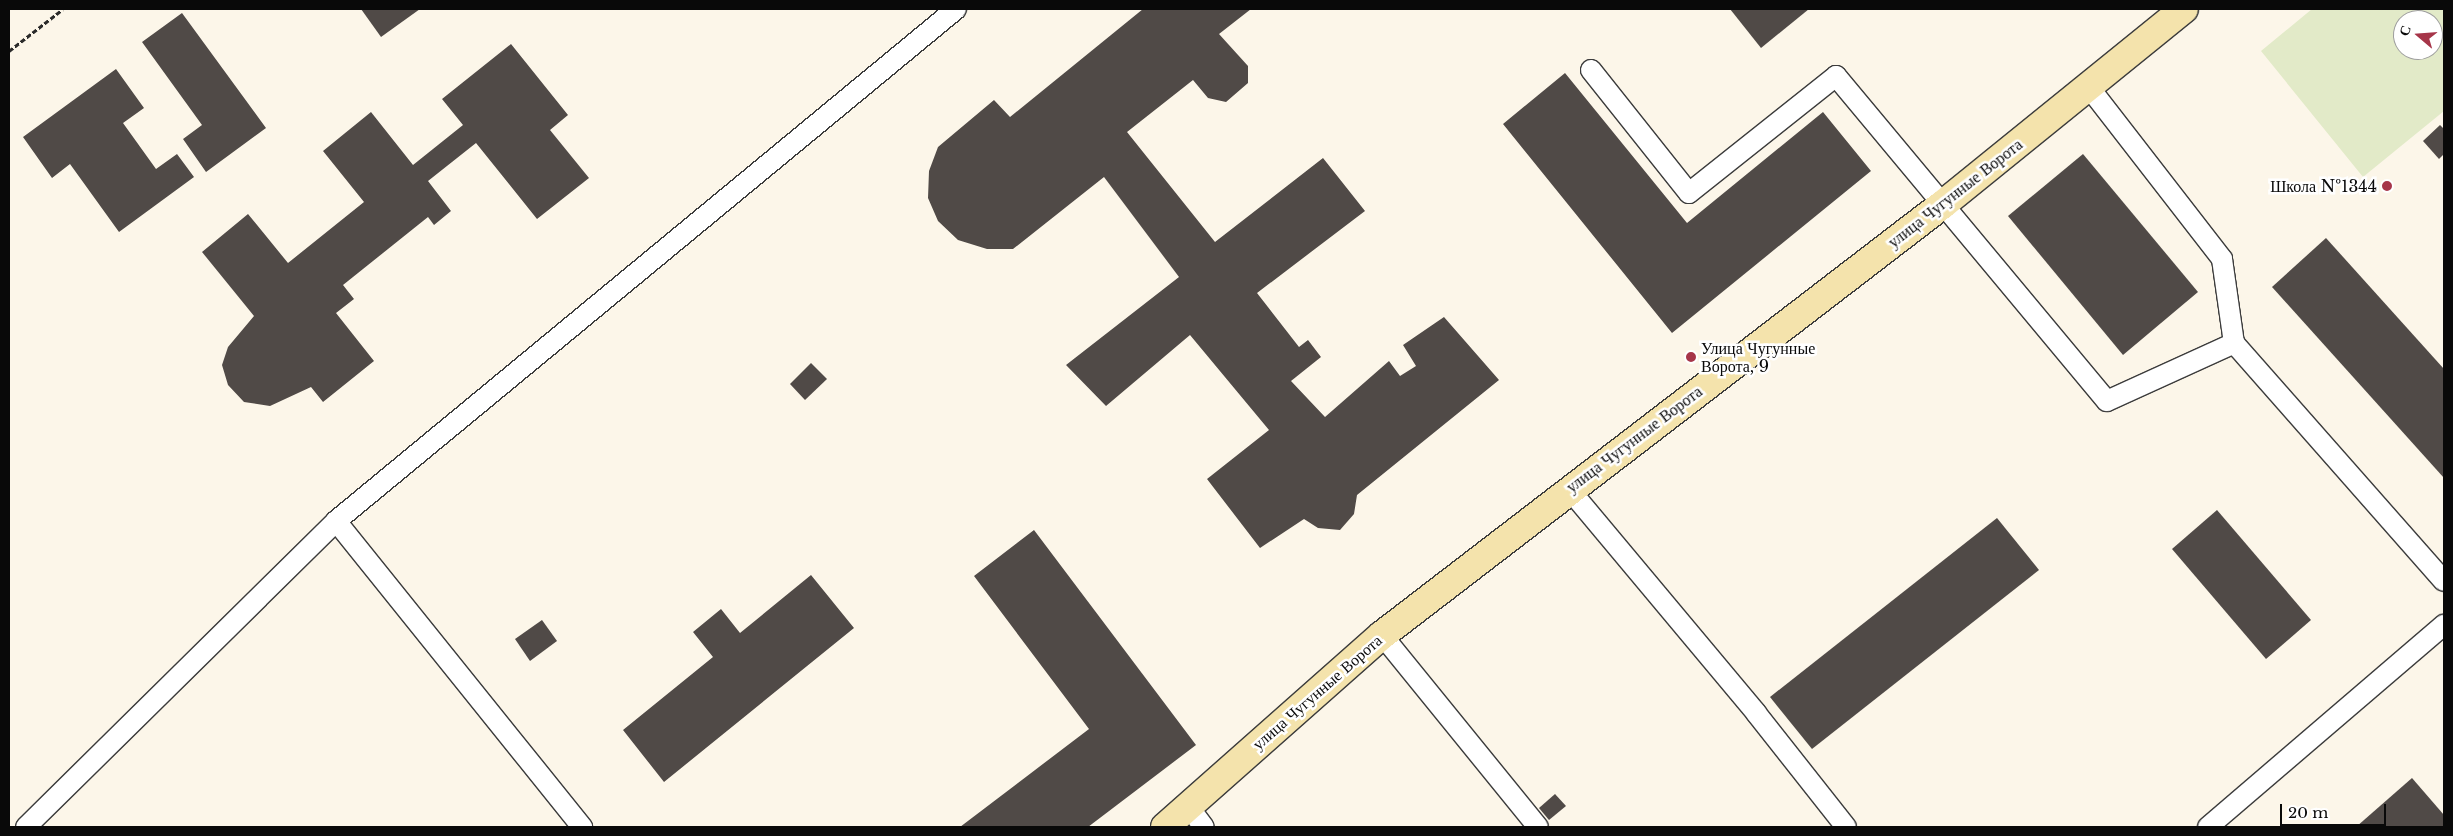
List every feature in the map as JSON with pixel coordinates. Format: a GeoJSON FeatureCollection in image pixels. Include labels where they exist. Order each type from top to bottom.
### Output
{"type":"FeatureCollection","features":[{"type":"Feature","properties":{"kind":"street","name":"улица Чугунные Ворота"},"geometry":{"type":"LineString","coordinates":[[1165,827],[1196,817],[1382,635],[1569,489],[1942,205],[2184,9]]}},
{"type":"Feature","properties":{"kind":"lane"},"geometry":{"type":"LineString","coordinates":[[26,827],[336,521],[956,9]]}},
{"type":"Feature","properties":{"kind":"lane"},"geometry":{"type":"LineString","coordinates":[[1591,70],[1689,193],[1836,76],[2107,402],[2234,343]]}},
{"type":"Feature","properties":{"kind":"lane"},"geometry":{"type":"LineString","coordinates":[[2088,86],[2222,259],[2234,343],[2444,581]]}},
{"type":"Feature","properties":{"kind":"lane"},"geometry":{"type":"LineString","coordinates":[[1569,489],[1756,713],[1846,827]]}},
{"type":"Feature","properties":{"kind":"lane"},"geometry":{"type":"LineString","coordinates":[[336,521],[582,827]]}},
{"type":"Feature","properties":{"kind":"lane"},"geometry":{"type":"LineString","coordinates":[[2208,827],[2444,625]]}},
{"type":"Feature","properties":{"kind":"lane"},"geometry":{"type":"LineString","coordinates":[[1382,635],[1538,827]]}},
{"type":"Feature","properties":{"kind":"path"},"geometry":{"type":"LineString","coordinates":[[9,51],[63,9]]}},
{"type":"Feature","properties":{"kind":"green space"},"geometry":{"type":"Polygon","coordinates":[[[2312,9],[2444,9],[2444,111],[2363,177],[2261,51],[2312,9]]]}},
{"type":"Feature","properties":{"kind":"building"},"geometry":{"type":"Polygon","coordinates":[[[361,9],[420,9],[381,37],[361,9]]]}},
{"type":"Feature","properties":{"kind":"building"},"geometry":{"type":"Polygon","coordinates":[[[1143,9],[1251,9],[1219,34],[1248,66],[1248,83],[1226,102],[1208,98],[1193,80],[1127,132],[1215,242],[1323,158],[1365,211],[1257,293],[1299,347],[1308,340],[1321,357],[1291,381],[1325,417],[1389,361],[1400,376],[1416,366],[1403,345],[1444,317],[1499,380],[1357,495],[1354,514],[1340,530],[1318,528],[1304,519],[1260,548],[1207,479],[1269,430],[1190,335],[1106,406],[1066,365],[1179,277],[1104,177],[1013,249],[987,249],[958,240],[938,221],[928,198],[929,171],[938,147],[994,100],[1010,117],[1143,9]]]}},
{"type":"Feature","properties":{"kind":"building"},"geometry":{"type":"Polygon","coordinates":[[[1730,9],[1809,9],[1761,48],[1730,9]]]}},
{"type":"Feature","properties":{"kind":"building"},"geometry":{"type":"Polygon","coordinates":[[[182,13],[266,128],[206,172],[183,139],[202,125],[142,42],[182,13]]]}},
{"type":"Feature","properties":{"kind":"building"},"geometry":{"type":"Polygon","coordinates":[[[511,44],[568,115],[550,130],[589,178],[537,219],[476,143],[428,181],[451,211],[434,225],[428,217],[343,285],[354,299],[336,313],[374,361],[323,402],[311,387],[270,406],[244,402],[228,385],[222,365],[228,347],[254,316],[202,252],[248,214],[288,263],[364,202],[323,151],[371,112],[413,165],[463,125],[442,99],[511,44]]]}},
{"type":"Feature","properties":{"kind":"building"},"geometry":{"type":"Polygon","coordinates":[[[116,69],[144,108],[123,123],[156,169],[177,154],[194,177],[119,232],[70,164],[52,178],[23,137],[116,69]]]}},
{"type":"Feature","properties":{"kind":"building"},"geometry":{"type":"Polygon","coordinates":[[[1565,73],[1687,223],[1823,112],[1871,171],[1672,333],[1503,124],[1565,73]]]}},
{"type":"Feature","properties":{"kind":"building"},"geometry":{"type":"Polygon","coordinates":[[[2440,125],[2444,129],[2444,154],[2439,159],[2423,141],[2440,125]]]}},
{"type":"Feature","properties":{"kind":"building"},"geometry":{"type":"Polygon","coordinates":[[[2083,154],[2198,292],[2123,355],[2008,216],[2083,154]]]}},
{"type":"Feature","properties":{"kind":"building"},"geometry":{"type":"Polygon","coordinates":[[[2326,238],[2444,369],[2444,478],[2272,287],[2326,238]]]}},
{"type":"Feature","properties":{"kind":"building"},"geometry":{"type":"Polygon","coordinates":[[[811,363],[827,379],[805,400],[790,384],[811,363]]]}},
{"type":"Feature","properties":{"kind":"building"},"geometry":{"type":"Polygon","coordinates":[[[2217,510],[2311,620],[2266,659],[2172,549],[2217,510]]]}},
{"type":"Feature","properties":{"kind":"building"},"geometry":{"type":"Polygon","coordinates":[[[1997,518],[2039,570],[1812,749],[1770,697],[1997,518]]]}},
{"type":"Feature","properties":{"kind":"building"},"geometry":{"type":"Polygon","coordinates":[[[1034,530],[1196,745],[1088,827],[960,827],[1089,729],[974,576],[1034,530]]]}},
{"type":"Feature","properties":{"kind":"building"},"geometry":{"type":"Polygon","coordinates":[[[811,575],[854,628],[664,782],[623,730],[713,657],[693,632],[721,609],[740,633],[811,575]]]}},
{"type":"Feature","properties":{"kind":"building"},"geometry":{"type":"Polygon","coordinates":[[[542,620],[557,641],[530,661],[515,639],[542,620]]]}},
{"type":"Feature","properties":{"kind":"building"},"geometry":{"type":"Polygon","coordinates":[[[2412,778],[2444,815],[2444,827],[2356,827],[2412,778]]]}},
{"type":"Feature","properties":{"kind":"building"},"geometry":{"type":"Polygon","coordinates":[[[1555,794],[1566,806],[1549,820],[1539,808],[1555,794]]]}},
{"type":"Feature","properties":{"kind":"place","name":"Школа №1344"},"geometry":{"type":"Point","coordinates":[2387,186]}},
{"type":"Feature","properties":{"kind":"place","name":"Улица Чугунные Ворота, 9"},"geometry":{"type":"Point","coordinates":[1691,357]}}]}
